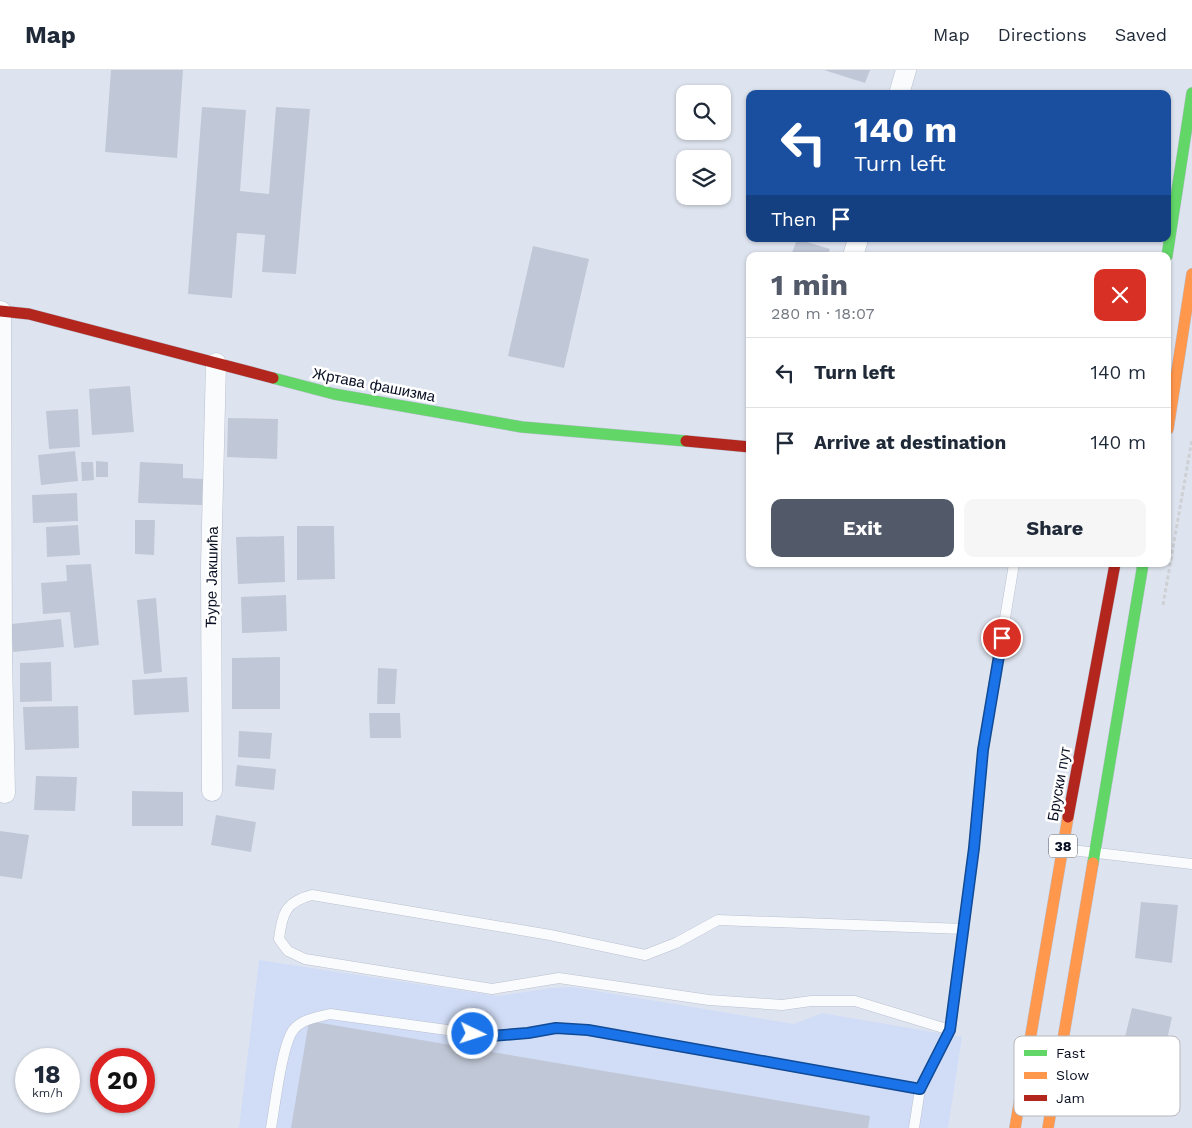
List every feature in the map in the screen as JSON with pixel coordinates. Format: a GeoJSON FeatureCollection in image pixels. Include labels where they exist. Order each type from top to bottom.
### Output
{"type":"FeatureCollection","features":[{"type":"Feature","properties":{"kind":"main road"},"geometry":{"type":"LineString","coordinates":[[1171,225],[1192,93]]}},
{"type":"Feature","properties":{"kind":"main road"},"geometry":{"type":"LineString","coordinates":[[1171,410],[1192,274]]}},
{"type":"Feature","properties":{"kind":"main road","name":"Жртава фашизма"},"geometry":{"type":"LineString","coordinates":[[1,311],[29,314],[334,394],[522,427],[746,447]]}},
{"type":"Feature","properties":{"kind":"main road","name":"Бруски пут"},"geometry":{"type":"LineString","coordinates":[[1030,1036],[1062,849],[1114,567]]}},
{"type":"Feature","properties":{"kind":"main road","name":"38"},"geometry":{"type":"LineString","coordinates":[[1063,1036],[1142,567]]}},
{"type":"Feature","properties":{"kind":"street"},"geometry":{"type":"LineString","coordinates":[[900,90],[906,70]]}},
{"type":"Feature","properties":{"kind":"street"},"geometry":{"type":"LineString","coordinates":[[1,311],[2,658],[6,794]]}},
{"type":"Feature","properties":{"kind":"street","name":"Ђуре Јакшића"},"geometry":{"type":"LineString","coordinates":[[212,791],[211,567],[216,363]]}},
{"type":"Feature","properties":{"kind":"lane"},"geometry":{"type":"LineString","coordinates":[[914,1128],[920,1089],[950,1030],[964,929],[983,750],[1014,567]]}},
{"type":"Feature","properties":{"kind":"lane"},"geometry":{"type":"LineString","coordinates":[[1062,849],[1192,864]]}},
{"type":"Feature","properties":{"kind":"lane"},"geometry":{"type":"LineString","coordinates":[[950,1030],[855,1001],[811,1001],[782,1005],[710,1000],[559,978],[492,988],[315,961],[288,951],[279,939],[282,920],[288,907],[298,899],[312,895],[550,935],[645,955],[676,943],[718,920],[964,929]]}},
{"type":"Feature","properties":{"kind":"lane"},"geometry":{"type":"LineString","coordinates":[[271,1128],[286,1044],[295,1028],[311,1018],[330,1014],[491,1036],[528,1033],[556,1028],[588,1030],[920,1089]]}},
{"type":"Feature","properties":{"kind":"shaded area"},"geometry":{"type":"Polygon","coordinates":[[[259,960],[498,996],[551,988],[573,987],[794,1024],[822,1013],[962,1037],[948,1128],[239,1128],[259,960]]]}},
{"type":"Feature","properties":{"kind":"building"},"geometry":{"type":"Polygon","coordinates":[[[111,70],[183,70],[177,158],[105,152],[111,70]]]}},
{"type":"Feature","properties":{"kind":"building"},"geometry":{"type":"Polygon","coordinates":[[[824,70],[870,70],[865,83],[824,70]]]}},
{"type":"Feature","properties":{"kind":"building"},"geometry":{"type":"Polygon","coordinates":[[[202,107],[246,110],[240,191],[269,194],[276,107],[310,109],[296,274],[262,272],[265,235],[237,233],[232,298],[188,294],[202,107]]]}},
{"type":"Feature","properties":{"kind":"building"},"geometry":{"type":"Polygon","coordinates":[[[796,242],[807,242],[830,249],[829,252],[792,252],[796,242]]]}},
{"type":"Feature","properties":{"kind":"building"},"geometry":{"type":"Polygon","coordinates":[[[533,246],[589,259],[564,368],[508,356],[533,246]]]}},
{"type":"Feature","properties":{"kind":"building"},"geometry":{"type":"Polygon","coordinates":[[[130,386],[134,432],[92,435],[89,389],[130,386]]]}},
{"type":"Feature","properties":{"kind":"building"},"geometry":{"type":"Polygon","coordinates":[[[78,409],[80,447],[49,449],[46,411],[78,409]]]}},
{"type":"Feature","properties":{"kind":"building"},"geometry":{"type":"Polygon","coordinates":[[[228,418],[278,419],[277,459],[227,457],[228,418]]]}},
{"type":"Feature","properties":{"kind":"building"},"geometry":{"type":"Polygon","coordinates":[[[75,451],[78,481],[41,485],[38,455],[75,451]]]}},
{"type":"Feature","properties":{"kind":"building"},"geometry":{"type":"Polygon","coordinates":[[[96,461],[108,462],[108,477],[96,477],[96,461]]]}},
{"type":"Feature","properties":{"kind":"building"},"geometry":{"type":"Polygon","coordinates":[[[81,462],[93,462],[94,480],[82,481],[81,462]]]}},
{"type":"Feature","properties":{"kind":"building"},"geometry":{"type":"Polygon","coordinates":[[[140,462],[183,464],[183,478],[203,479],[202,505],[138,503],[140,462]]]}},
{"type":"Feature","properties":{"kind":"building"},"geometry":{"type":"Polygon","coordinates":[[[77,493],[78,521],[33,523],[32,495],[77,493]]]}},
{"type":"Feature","properties":{"kind":"building"},"geometry":{"type":"Polygon","coordinates":[[[135,520],[155,520],[154,555],[135,554],[135,520]]]}},
{"type":"Feature","properties":{"kind":"building"},"geometry":{"type":"Polygon","coordinates":[[[78,525],[80,555],[47,557],[46,527],[78,525]]]}},
{"type":"Feature","properties":{"kind":"building"},"geometry":{"type":"Polygon","coordinates":[[[297,526],[334,526],[335,579],[297,580],[297,526]]]}},
{"type":"Feature","properties":{"kind":"building"},"geometry":{"type":"Polygon","coordinates":[[[284,536],[285,582],[238,584],[236,537],[284,536]]]}},
{"type":"Feature","properties":{"kind":"building"},"geometry":{"type":"Polygon","coordinates":[[[91,564],[99,645],[74,648],[70,612],[43,614],[41,583],[67,581],[66,565],[91,564]]]}},
{"type":"Feature","properties":{"kind":"building"},"geometry":{"type":"Polygon","coordinates":[[[286,595],[287,631],[242,633],[241,597],[286,595]]]}},
{"type":"Feature","properties":{"kind":"building"},"geometry":{"type":"Polygon","coordinates":[[[156,598],[162,672],[144,674],[137,600],[156,598]]]}},
{"type":"Feature","properties":{"kind":"building"},"geometry":{"type":"Polygon","coordinates":[[[61,619],[64,647],[13,652],[11,624],[61,619]]]}},
{"type":"Feature","properties":{"kind":"building"},"geometry":{"type":"Polygon","coordinates":[[[280,657],[280,709],[232,709],[232,658],[280,657]]]}},
{"type":"Feature","properties":{"kind":"building"},"geometry":{"type":"Polygon","coordinates":[[[51,662],[52,701],[20,702],[20,663],[51,662]]]}},
{"type":"Feature","properties":{"kind":"building"},"geometry":{"type":"Polygon","coordinates":[[[378,668],[397,669],[395,704],[377,704],[378,668]]]}},
{"type":"Feature","properties":{"kind":"building"},"geometry":{"type":"Polygon","coordinates":[[[187,677],[189,712],[134,715],[132,680],[187,677]]]}},
{"type":"Feature","properties":{"kind":"building"},"geometry":{"type":"Polygon","coordinates":[[[78,706],[79,748],[25,750],[23,707],[78,706]]]}},
{"type":"Feature","properties":{"kind":"building"},"geometry":{"type":"Polygon","coordinates":[[[369,713],[400,713],[401,738],[370,738],[369,713]]]}},
{"type":"Feature","properties":{"kind":"building"},"geometry":{"type":"Polygon","coordinates":[[[239,731],[272,733],[270,759],[238,757],[239,731]]]}},
{"type":"Feature","properties":{"kind":"building"},"geometry":{"type":"Polygon","coordinates":[[[237,765],[276,769],[274,790],[235,786],[237,765]]]}},
{"type":"Feature","properties":{"kind":"building"},"geometry":{"type":"Polygon","coordinates":[[[36,776],[77,777],[75,811],[34,810],[36,776]]]}},
{"type":"Feature","properties":{"kind":"building"},"geometry":{"type":"Polygon","coordinates":[[[132,791],[183,792],[183,826],[132,826],[132,791]]]}},
{"type":"Feature","properties":{"kind":"building"},"geometry":{"type":"Polygon","coordinates":[[[216,815],[256,822],[251,852],[211,845],[216,815]]]}},
{"type":"Feature","properties":{"kind":"building"},"geometry":{"type":"Polygon","coordinates":[[[0,831],[29,835],[22,879],[0,876],[0,831]]]}},
{"type":"Feature","properties":{"kind":"building"},"geometry":{"type":"Polygon","coordinates":[[[1141,902],[1178,905],[1172,963],[1135,958],[1141,902]]]}},
{"type":"Feature","properties":{"kind":"building"},"geometry":{"type":"Polygon","coordinates":[[[1132,1008],[1172,1017],[1168,1036],[1125,1036],[1132,1008]]]}},
{"type":"Feature","properties":{"kind":"building"},"geometry":{"type":"Polygon","coordinates":[[[309,1021],[870,1116],[868,1128],[291,1128],[309,1021]]]}},
{"type":"Feature","properties":{"kind":"traffic: fast"},"geometry":{"type":"LineString","coordinates":[[1171,230],[1192,93]]}},
{"type":"Feature","properties":{"kind":"traffic: fast"},"geometry":{"type":"LineString","coordinates":[[1168,252],[1169,242]]}},
{"type":"Feature","properties":{"kind":"traffic: fast"},"geometry":{"type":"LineString","coordinates":[[273,378],[334,394],[522,427],[686,441]]}},
{"type":"Feature","properties":{"kind":"traffic: fast"},"geometry":{"type":"LineString","coordinates":[[1093,863],[1142,567]]}},
{"type":"Feature","properties":{"kind":"traffic: slow"},"geometry":{"type":"LineString","coordinates":[[1171,410],[1192,274]]}},
{"type":"Feature","properties":{"kind":"traffic: slow"},"geometry":{"type":"LineString","coordinates":[[1031,1036],[1068,817]]}},
{"type":"Feature","properties":{"kind":"traffic: slow"},"geometry":{"type":"LineString","coordinates":[[1064,1036],[1093,863]]}},
{"type":"Feature","properties":{"kind":"traffic: slow"},"geometry":{"type":"LineString","coordinates":[[1015,1128],[1017,1116]]}},
{"type":"Feature","properties":{"kind":"traffic: slow"},"geometry":{"type":"LineString","coordinates":[[1048,1128],[1050,1116]]}},
{"type":"Feature","properties":{"kind":"traffic: jam"},"geometry":{"type":"LineString","coordinates":[[0,311],[29,314],[273,378]]}},
{"type":"Feature","properties":{"kind":"traffic: jam"},"geometry":{"type":"LineString","coordinates":[[686,441],[746,447]]}},
{"type":"Feature","properties":{"kind":"traffic: jam"},"geometry":{"type":"LineString","coordinates":[[1068,817],[1114,567]]}},
{"type":"Feature","properties":{"kind":"route"},"geometry":{"type":"LineString","coordinates":[[473,1034],[491,1036],[528,1033],[556,1028],[588,1030],[920,1089],[950,1030],[974,848],[983,750],[1002,638]]}}]}
